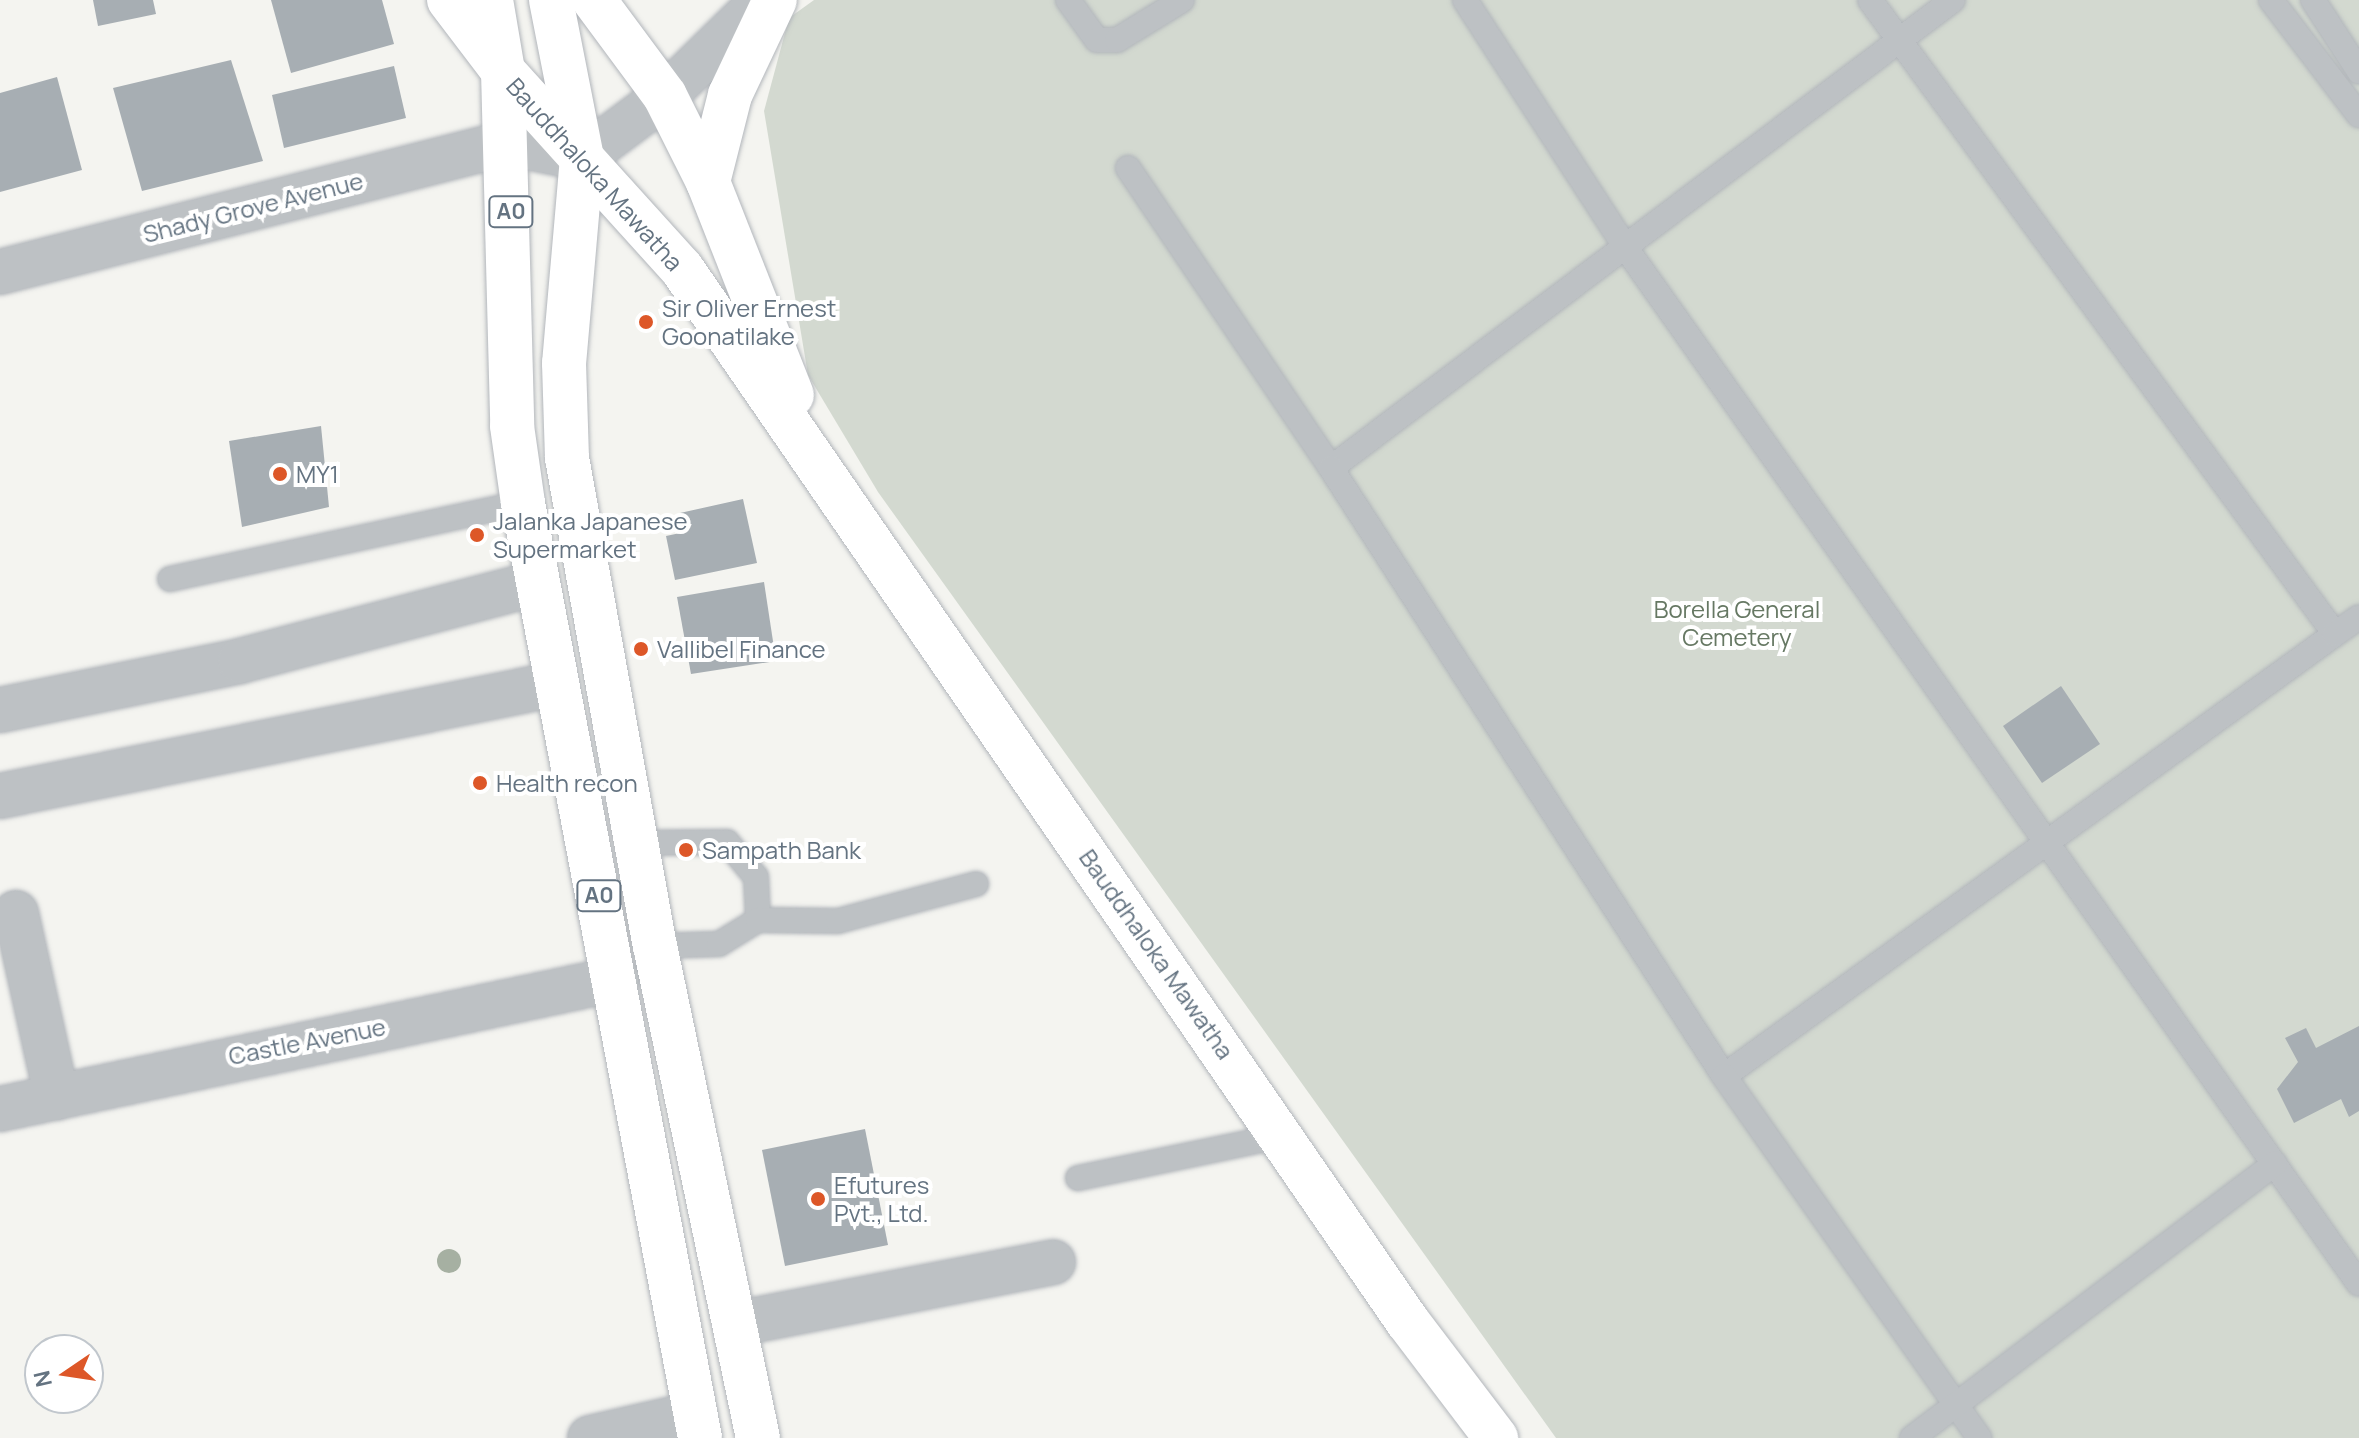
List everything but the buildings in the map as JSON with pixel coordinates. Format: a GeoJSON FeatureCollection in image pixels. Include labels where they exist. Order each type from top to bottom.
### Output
{"type":"FeatureCollection","features":[{"type":"Feature","properties":{"kind":"main road","name":"Bauddhaloka Mawatha"},"geometry":{"type":"LineString","coordinates":[[449,0],[503,71],[682,269],[1285,1135],[1408,1322],[1496,1438]]}},
{"type":"Feature","properties":{"kind":"main road","name":"A0"},"geometry":{"type":"LineString","coordinates":[[491,0],[503,71],[512,426],[523,503],[616,979],[698,1426]]}},
{"type":"Feature","properties":{"kind":"main road","name":"A0"},"geometry":{"type":"LineString","coordinates":[[551,0],[582,158],[564,363],[567,458],[655,946],[758,1438]]}},
{"type":"Feature","properties":{"kind":"main road","name":"Bauddhaloka Mawatha"},"geometry":{"type":"LineString","coordinates":[[594,0],[665,96],[708,182],[821,468]]}},
{"type":"Feature","properties":{"kind":"main road"},"geometry":{"type":"LineString","coordinates":[[708,182],[730,95],[775,0]]}},
{"type":"Feature","properties":{"kind":"street"},"geometry":{"type":"LineString","coordinates":[[507,143],[582,158],[665,96],[763,0]]}},
{"type":"Feature","properties":{"kind":"street","name":"Shady Grove Avenue"},"geometry":{"type":"LineString","coordinates":[[0,272],[507,143]]}},
{"type":"Feature","properties":{"kind":"street"},"geometry":{"type":"LineString","coordinates":[[0,710],[240,661],[538,583]]}},
{"type":"Feature","properties":{"kind":"street"},"geometry":{"type":"LineString","coordinates":[[0,796],[556,684]]}},
{"type":"Feature","properties":{"kind":"street"},"geometry":{"type":"LineString","coordinates":[[16,913],[57,1098]]}},
{"type":"Feature","properties":{"kind":"street","name":"Castle Avenue"},"geometry":{"type":"LineString","coordinates":[[0,1109],[616,979]]}},
{"type":"Feature","properties":{"kind":"street"},"geometry":{"type":"LineString","coordinates":[[735,1324],[1053,1262]]}},
{"type":"Feature","properties":{"kind":"street"},"geometry":{"type":"LineString","coordinates":[[590,1438],[698,1426]]}},
{"type":"Feature","properties":{"kind":"lane"},"geometry":{"type":"LineString","coordinates":[[1068,0],[1097,40],[1117,40],[1182,0]]}},
{"type":"Feature","properties":{"kind":"lane"},"geometry":{"type":"LineString","coordinates":[[1465,0],[1628,251],[2359,1284]]}},
{"type":"Feature","properties":{"kind":"lane"},"geometry":{"type":"LineString","coordinates":[[1870,0],[2335,634]]}},
{"type":"Feature","properties":{"kind":"lane"},"geometry":{"type":"LineString","coordinates":[[1331,468],[1628,251],[1953,0]]}},
{"type":"Feature","properties":{"kind":"lane"},"geometry":{"type":"LineString","coordinates":[[2271,0],[2359,115]]}},
{"type":"Feature","properties":{"kind":"lane"},"geometry":{"type":"LineString","coordinates":[[2313,0],[2359,71]]}},
{"type":"Feature","properties":{"kind":"lane"},"geometry":{"type":"LineString","coordinates":[[1128,168],[1331,468],[1724,1076],[1979,1438]]}},
{"type":"Feature","properties":{"kind":"lane"},"geometry":{"type":"LineString","coordinates":[[170,579],[523,503]]}},
{"type":"Feature","properties":{"kind":"lane"},"geometry":{"type":"LineString","coordinates":[[1724,1076],[2046,840],[2359,617]]}},
{"type":"Feature","properties":{"kind":"lane"},"geometry":{"type":"LineString","coordinates":[[637,843],[727,842],[756,877],[758,920]]}},
{"type":"Feature","properties":{"kind":"lane"},"geometry":{"type":"LineString","coordinates":[[655,946],[719,944],[758,920],[838,921],[976,884]]}},
{"type":"Feature","properties":{"kind":"lane"},"geometry":{"type":"LineString","coordinates":[[1078,1178],[1285,1135]]}},
{"type":"Feature","properties":{"kind":"lane"},"geometry":{"type":"LineString","coordinates":[[1912,1438],[2275,1163]]}},
{"type":"Feature","properties":{"kind":"green space","name":"Borella General Cemetery"},"geometry":{"type":"Polygon","coordinates":[[[814,0],[2359,0],[2359,1438],[1556,1438],[878,492],[808,375],[764,111],[789,18],[814,0]]]}},
{"type":"Feature","properties":{"kind":"place","name":"Sir Oliver Ernest Goonatilake"},"geometry":{"type":"Point","coordinates":[646,322]}},
{"type":"Feature","properties":{"kind":"place","name":"MY1"},"geometry":{"type":"Point","coordinates":[280,474]}},
{"type":"Feature","properties":{"kind":"place","name":"Jalanka Japanese Supermarket"},"geometry":{"type":"Point","coordinates":[477,535]}},
{"type":"Feature","properties":{"kind":"place","name":"Vallibel Finance"},"geometry":{"type":"Point","coordinates":[641,649]}},
{"type":"Feature","properties":{"kind":"place","name":"Health recon"},"geometry":{"type":"Point","coordinates":[480,783]}},
{"type":"Feature","properties":{"kind":"place","name":"Sampath Bank"},"geometry":{"type":"Point","coordinates":[686,850]}},
{"type":"Feature","properties":{"kind":"place","name":"Efutures Pvt., Ltd."},"geometry":{"type":"Point","coordinates":[818,1199]}}]}
